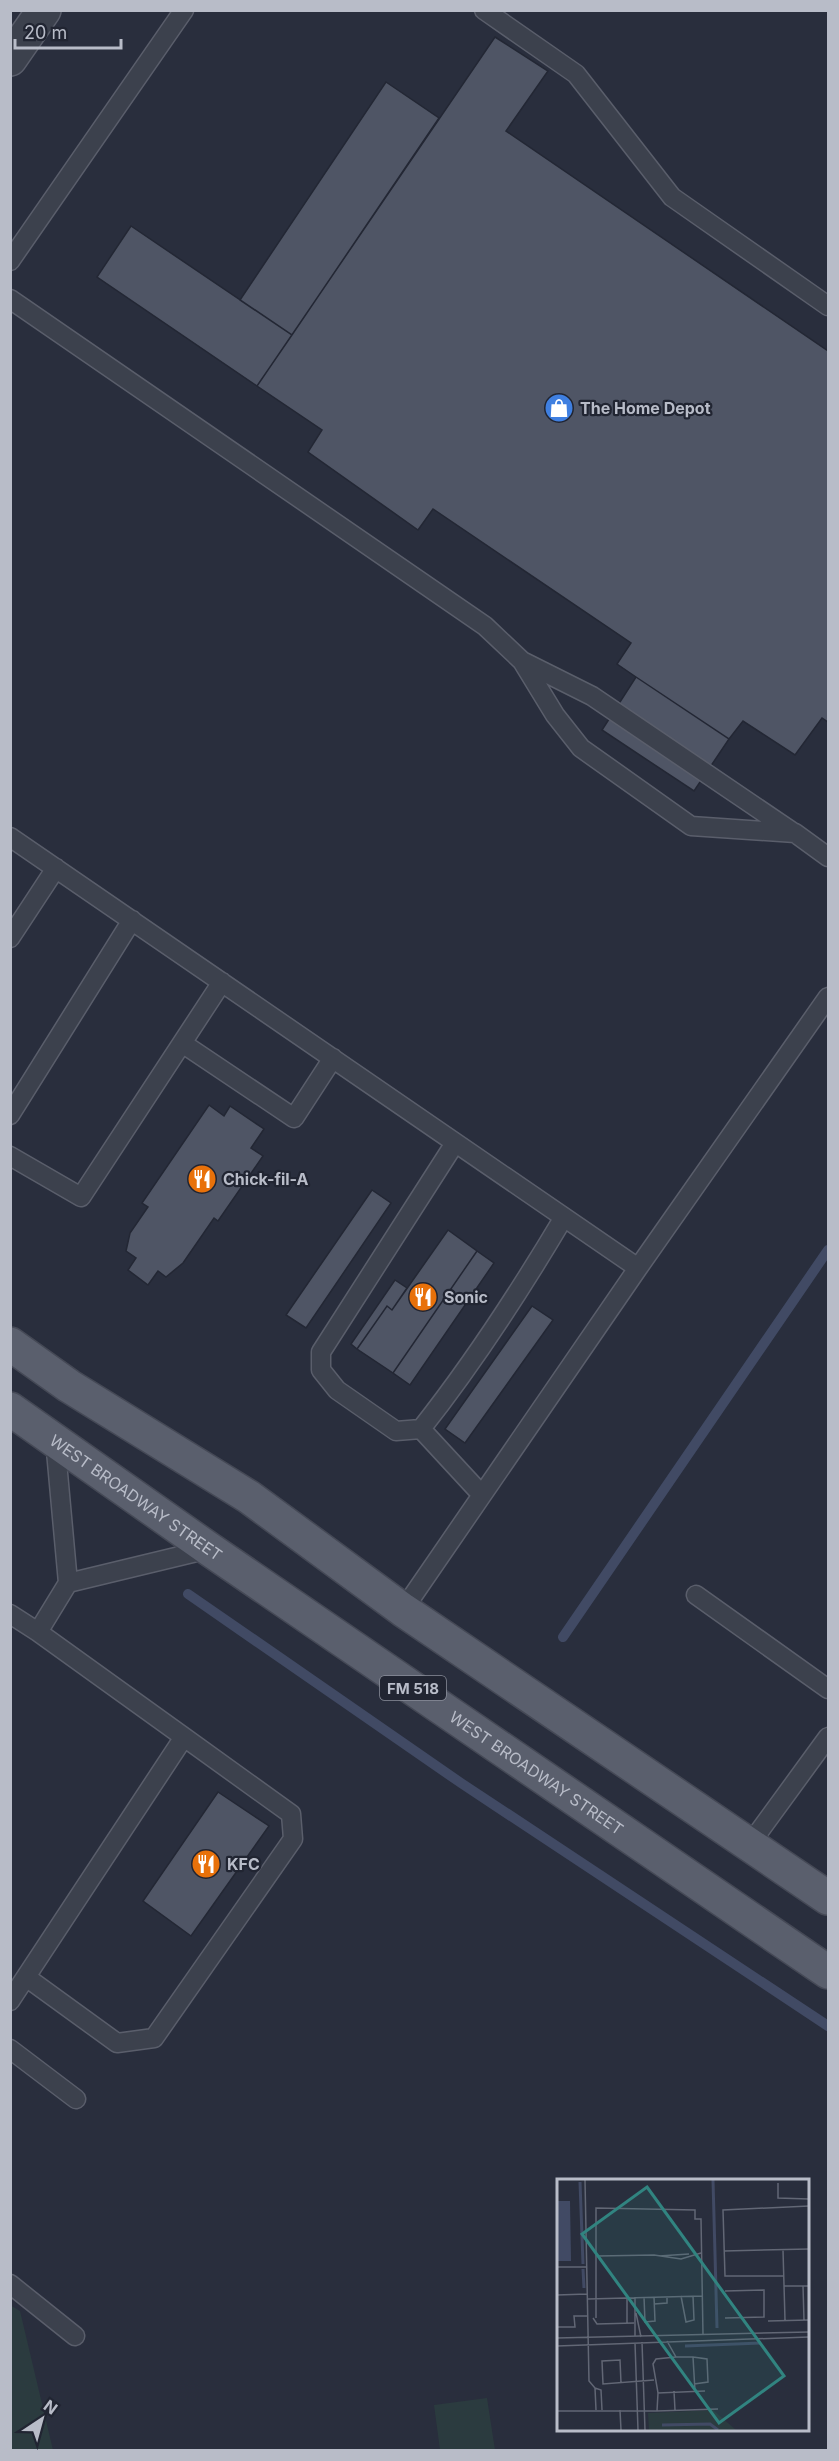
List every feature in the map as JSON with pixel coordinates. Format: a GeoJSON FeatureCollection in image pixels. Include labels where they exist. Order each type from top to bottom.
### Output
{"type":"FeatureCollection","features":[{"type":"Feature","properties":{"kind":"main road"},"geometry":{"type":"LineString","coordinates":[[10,1344],[69,1386],[249,1497],[404,1610],[828,1898]]}},
{"type":"Feature","properties":{"kind":"main road","name":"WEST BROADWAY STREET"},"geometry":{"type":"LineString","coordinates":[[10,1409],[209,1549],[828,1972]]}},
{"type":"Feature","properties":{"kind":"street"},"geometry":{"type":"LineString","coordinates":[[10,59],[44,10]]}},
{"type":"Feature","properties":{"kind":"lane"},"geometry":{"type":"LineString","coordinates":[[10,261],[184,10]]}},
{"type":"Feature","properties":{"kind":"lane"},"geometry":{"type":"LineString","coordinates":[[484,10],[576,74],[672,198],[828,306]]}},
{"type":"Feature","properties":{"kind":"lane"},"geometry":{"type":"LineString","coordinates":[[10,299],[485,626],[522,661],[555,715],[581,748],[691,826],[795,833]]}},
{"type":"Feature","properties":{"kind":"lane"},"geometry":{"type":"LineString","coordinates":[[522,661],[592,696],[828,857]]}},
{"type":"Feature","properties":{"kind":"lane"},"geometry":{"type":"LineString","coordinates":[[10,837],[638,1268]]}},
{"type":"Feature","properties":{"kind":"lane"},"geometry":{"type":"LineString","coordinates":[[10,938],[56,868]]}},
{"type":"Feature","properties":{"kind":"lane"},"geometry":{"type":"LineString","coordinates":[[10,1115],[132,920]]}},
{"type":"Feature","properties":{"kind":"lane"},"geometry":{"type":"LineString","coordinates":[[10,1156],[81,1197],[222,982]]}},
{"type":"Feature","properties":{"kind":"lane"},"geometry":{"type":"LineString","coordinates":[[404,1610],[638,1268],[828,997]]}},
{"type":"Feature","properties":{"kind":"lane"},"geometry":{"type":"LineString","coordinates":[[182,1043],[294,1118],[333,1058]]}},
{"type":"Feature","properties":{"kind":"lane"},"geometry":{"type":"LineString","coordinates":[[455,1143],[321,1352],[321,1370],[337,1390],[396,1431],[421,1429],[451,1391],[525,1283],[564,1217]]}},
{"type":"Feature","properties":{"kind":"lane"},"geometry":{"type":"LineString","coordinates":[[421,1429],[482,1495]]}},
{"type":"Feature","properties":{"kind":"lane"},"geometry":{"type":"LineString","coordinates":[[39,1632],[68,1584],[54,1438]]}},
{"type":"Feature","properties":{"kind":"lane"},"geometry":{"type":"LineString","coordinates":[[68,1584],[209,1549]]}},
{"type":"Feature","properties":{"kind":"lane"},"geometry":{"type":"LineString","coordinates":[[696,1595],[828,1689]]}},
{"type":"Feature","properties":{"kind":"lane"},"geometry":{"type":"LineString","coordinates":[[10,1614],[39,1632],[291,1814],[293,1839],[154,2038],[117,2043],[26,1977]]}},
{"type":"Feature","properties":{"kind":"lane"},"geometry":{"type":"LineString","coordinates":[[10,2001],[184,1737]]}},
{"type":"Feature","properties":{"kind":"lane"},"geometry":{"type":"LineString","coordinates":[[750,1844],[828,1737]]}},
{"type":"Feature","properties":{"kind":"lane"},"geometry":{"type":"LineString","coordinates":[[10,2049],[76,2099]]}},
{"type":"Feature","properties":{"kind":"lane"},"geometry":{"type":"LineString","coordinates":[[10,2284],[75,2336]]}},
{"type":"Feature","properties":{"kind":"shaded area"},"geometry":{"type":"Polygon","coordinates":[[[10,2305],[20,2311],[53,2450],[11,2450],[10,2305]]]}},
{"type":"Feature","properties":{"kind":"shaded area"},"geometry":{"type":"Polygon","coordinates":[[[487,2398],[495,2450],[440,2450],[434,2405],[487,2398]]]}},
{"type":"Feature","properties":{"kind":"building","name":"The Home Depot"},"geometry":{"type":"Polygon","coordinates":[[[495,37],[548,71],[506,131],[828,351],[828,722],[822,718],[795,755],[743,721],[729,739],[636,677],[617,664],[631,643],[433,509],[418,530],[308,452],[322,430],[257,386],[495,37]]]}},
{"type":"Feature","properties":{"kind":"building"},"geometry":{"type":"Polygon","coordinates":[[[386,82],[439,118],[292,335],[240,300],[386,82]]]}},
{"type":"Feature","properties":{"kind":"building"},"geometry":{"type":"Polygon","coordinates":[[[131,226],[292,335],[257,386],[97,277],[131,226]]]}},
{"type":"Feature","properties":{"kind":"building"},"geometry":{"type":"Polygon","coordinates":[[[636,677],[729,739],[694,791],[602,730],[636,677]]]}},
{"type":"Feature","properties":{"kind":"building","name":"Chick-fil-A"},"geometry":{"type":"Polygon","coordinates":[[[209,1105],[224,1116],[230,1106],[264,1129],[251,1148],[263,1156],[218,1221],[214,1218],[183,1263],[166,1277],[158,1271],[148,1285],[128,1270],[136,1258],[126,1251],[130,1233],[148,1207],[142,1203],[209,1105]]]}},
{"type":"Feature","properties":{"kind":"building"},"geometry":{"type":"Polygon","coordinates":[[[372,1190],[391,1203],[306,1328],[286,1315],[372,1190]]]}},
{"type":"Feature","properties":{"kind":"building","name":"Sonic"},"geometry":{"type":"Polygon","coordinates":[[[448,1230],[477,1251],[393,1373],[357,1349],[387,1306],[392,1310],[448,1230]]]}},
{"type":"Feature","properties":{"kind":"building"},"geometry":{"type":"Polygon","coordinates":[[[477,1251],[494,1263],[410,1385],[393,1373],[477,1251]]]}},
{"type":"Feature","properties":{"kind":"building"},"geometry":{"type":"Polygon","coordinates":[[[395,1280],[407,1288],[392,1310],[387,1306],[357,1349],[351,1344],[395,1280]]]}},
{"type":"Feature","properties":{"kind":"building"},"geometry":{"type":"Polygon","coordinates":[[[532,1306],[553,1320],[465,1443],[445,1429],[532,1306]]]}},
{"type":"Feature","properties":{"kind":"building","name":"KFC"},"geometry":{"type":"Polygon","coordinates":[[[218,1792],[269,1826],[191,1936],[143,1901],[218,1792]]]}},
{"type":"Feature","properties":{"kind":"waterway"},"geometry":{"type":"LineString","coordinates":[[563,1637],[828,1250]]}},
{"type":"Feature","properties":{"kind":"waterway"},"geometry":{"type":"LineString","coordinates":[[188,1594],[461,1783],[828,2026]]}},
{"type":"Feature","properties":{"kind":"place","name":"The Home Depot"},"geometry":{"type":"Point","coordinates":[559,408]}},
{"type":"Feature","properties":{"kind":"place","name":"Chick-fil-A"},"geometry":{"type":"Point","coordinates":[202,1179]}},
{"type":"Feature","properties":{"kind":"place","name":"Sonic"},"geometry":{"type":"Point","coordinates":[423,1297]}},
{"type":"Feature","properties":{"kind":"place","name":"KFC"},"geometry":{"type":"Point","coordinates":[206,1864]}}]}
